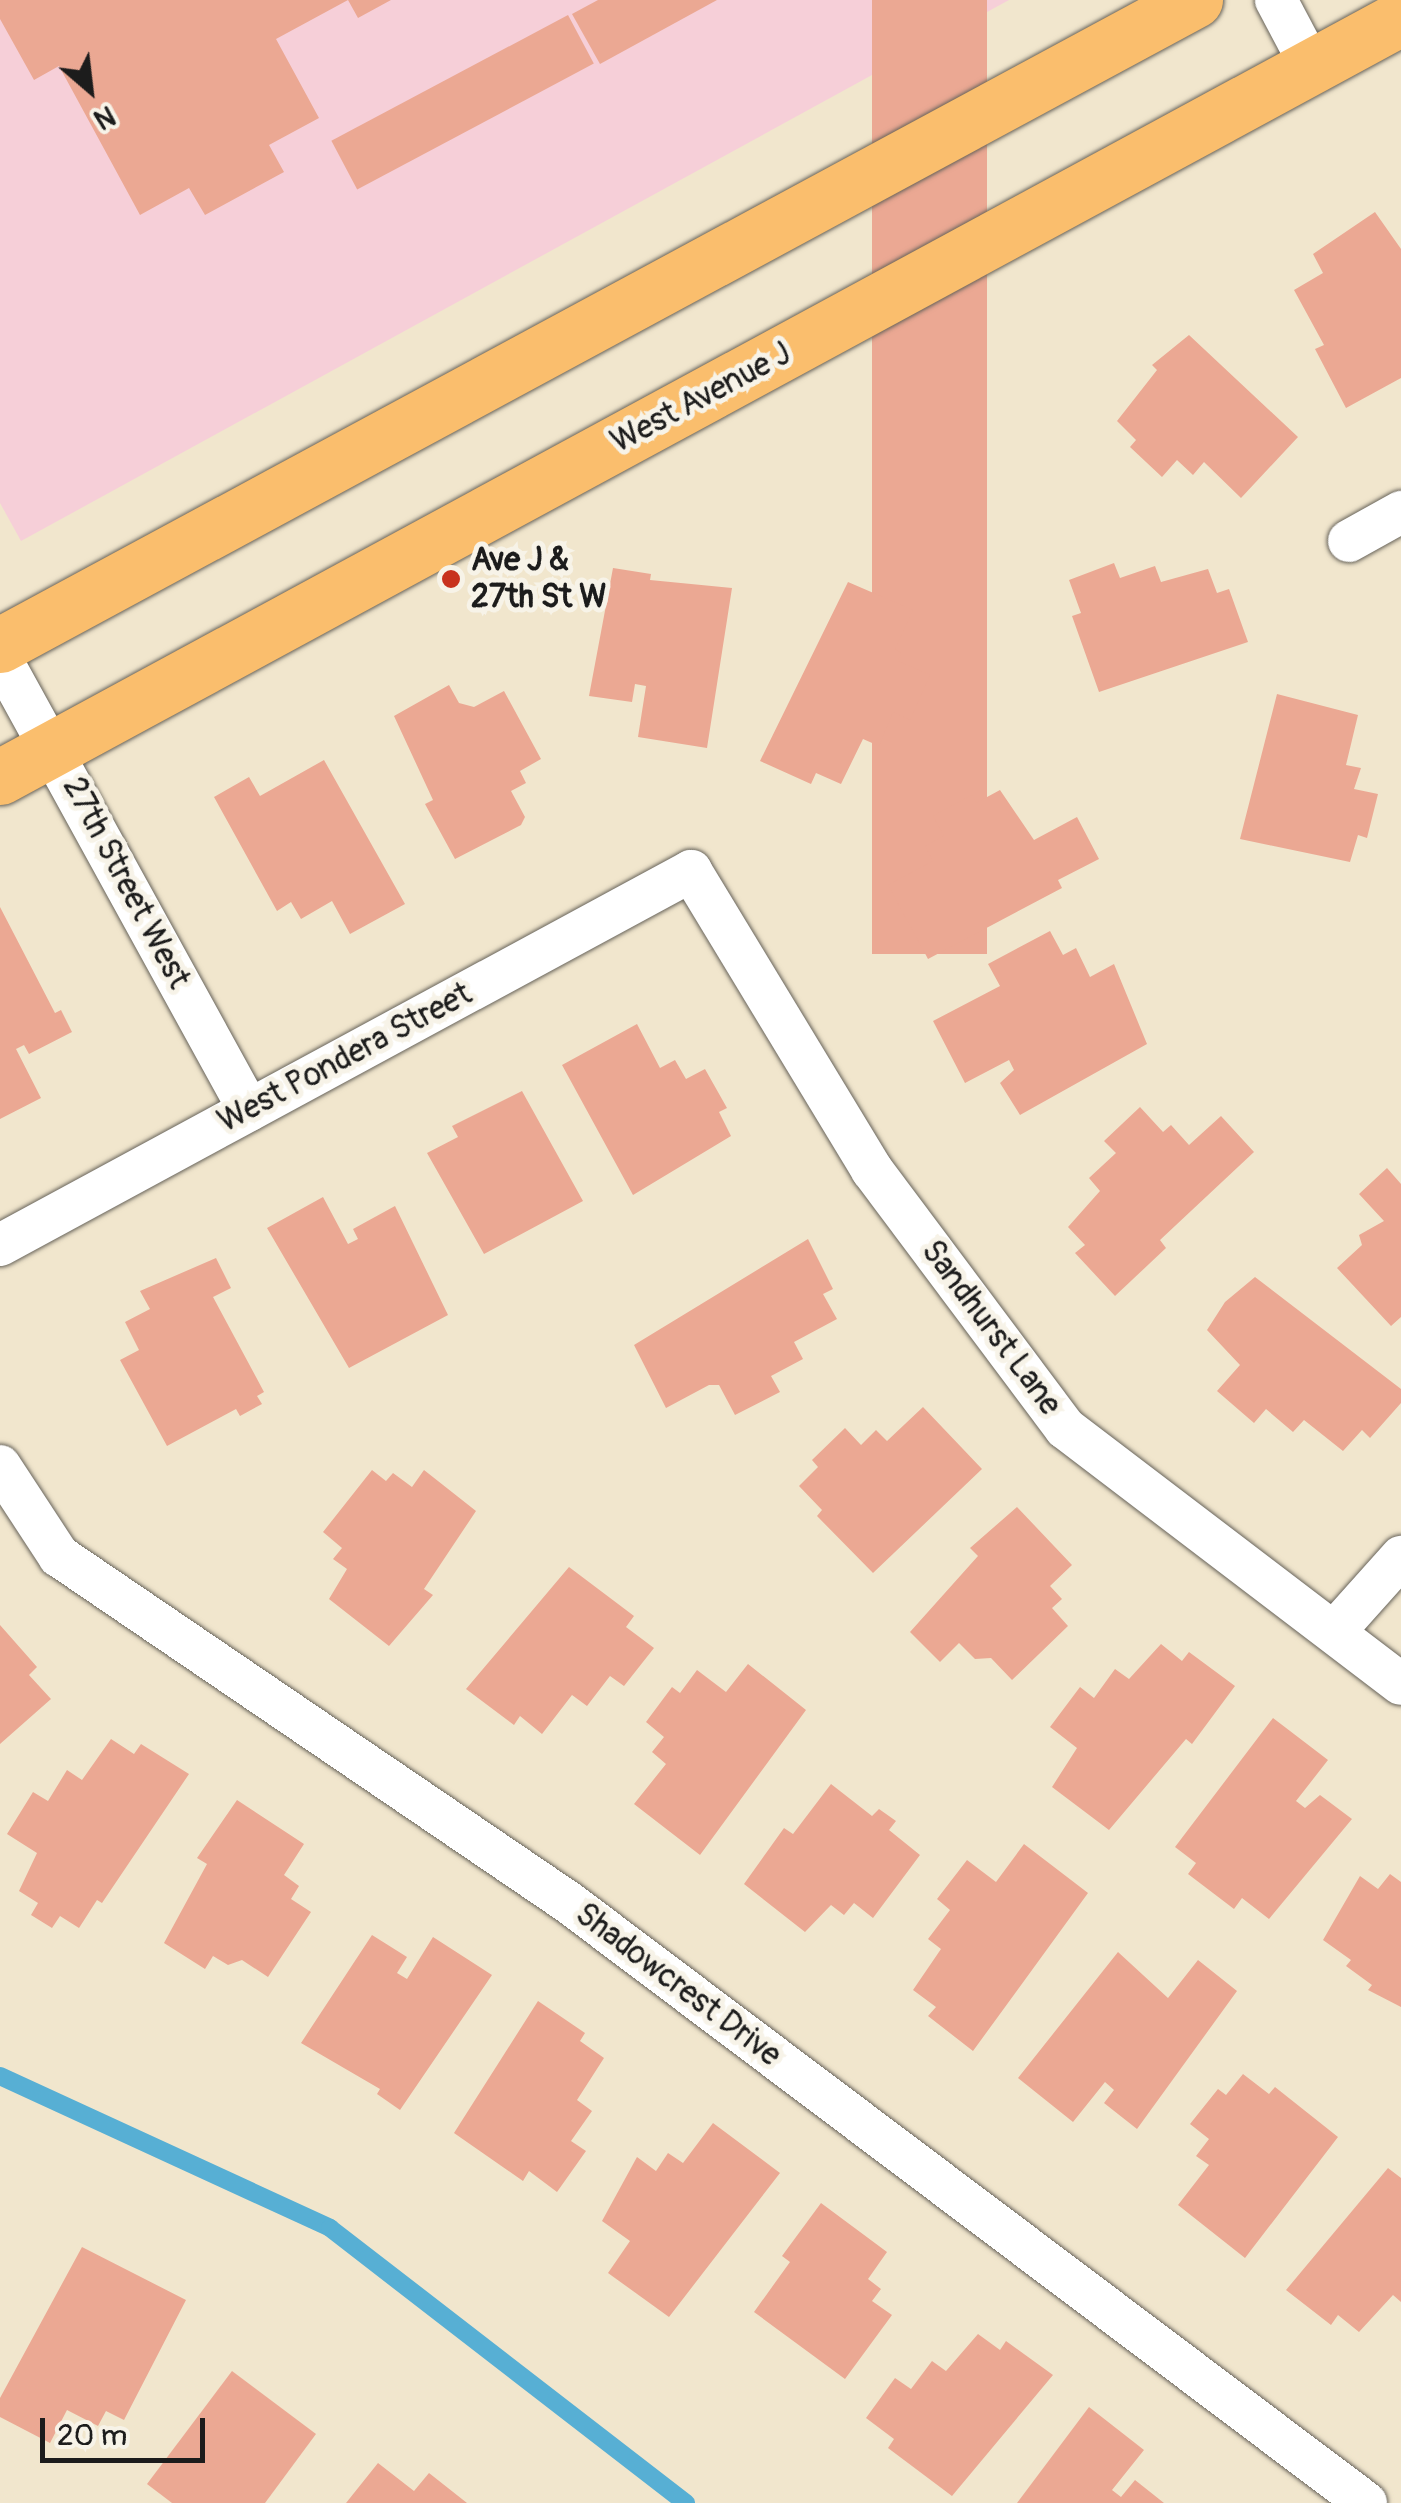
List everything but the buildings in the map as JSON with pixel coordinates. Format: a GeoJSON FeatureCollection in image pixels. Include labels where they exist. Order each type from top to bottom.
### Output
{"type":"FeatureCollection","features":[{"type":"Feature","properties":{"kind":"main road"},"geometry":{"type":"LineString","coordinates":[[0,645],[1195,0]]}},
{"type":"Feature","properties":{"kind":"main road","name":"West Avenue J"},"geometry":{"type":"LineString","coordinates":[[0,777],[1401,18]]}},
{"type":"Feature","properties":{"kind":"street"},"geometry":{"type":"LineString","coordinates":[[1276,0],[1311,66]]}},
{"type":"Feature","properties":{"kind":"street"},"geometry":{"type":"LineString","coordinates":[[1348,540],[1401,512]]}},
{"type":"Feature","properties":{"kind":"street","name":"27th Street West"},"geometry":{"type":"LineString","coordinates":[[0,658],[54,748],[248,1110]]}},
{"type":"Feature","properties":{"kind":"street","name":"West Pondera Street"},"geometry":{"type":"LineString","coordinates":[[0,1245],[691,870]]}},
{"type":"Feature","properties":{"kind":"street","name":"Sandhurst Lane"},"geometry":{"type":"LineString","coordinates":[[691,870],[872,1170],[1065,1428],[1401,1684]]}},
{"type":"Feature","properties":{"kind":"street","name":"Shadowcrest Drive"},"geometry":{"type":"LineString","coordinates":[[0,1466],[59,1556],[568,1902],[1366,2503]]}},
{"type":"Feature","properties":{"kind":"street"},"geometry":{"type":"LineString","coordinates":[[1334,1632],[1401,1557]]}},
{"type":"Feature","properties":{"kind":"shaded area"},"geometry":{"type":"Polygon","coordinates":[[[0,0],[1009,0],[21,541],[0,503],[0,0]]]}},
{"type":"Feature","properties":{"kind":"waterway"},"geometry":{"type":"LineString","coordinates":[[0,2076],[330,2228],[686,2503]]}},
{"type":"Feature","properties":{"kind":"place","name":"Ave J & 27th St W"},"geometry":{"type":"Point","coordinates":[451,579]}}]}
